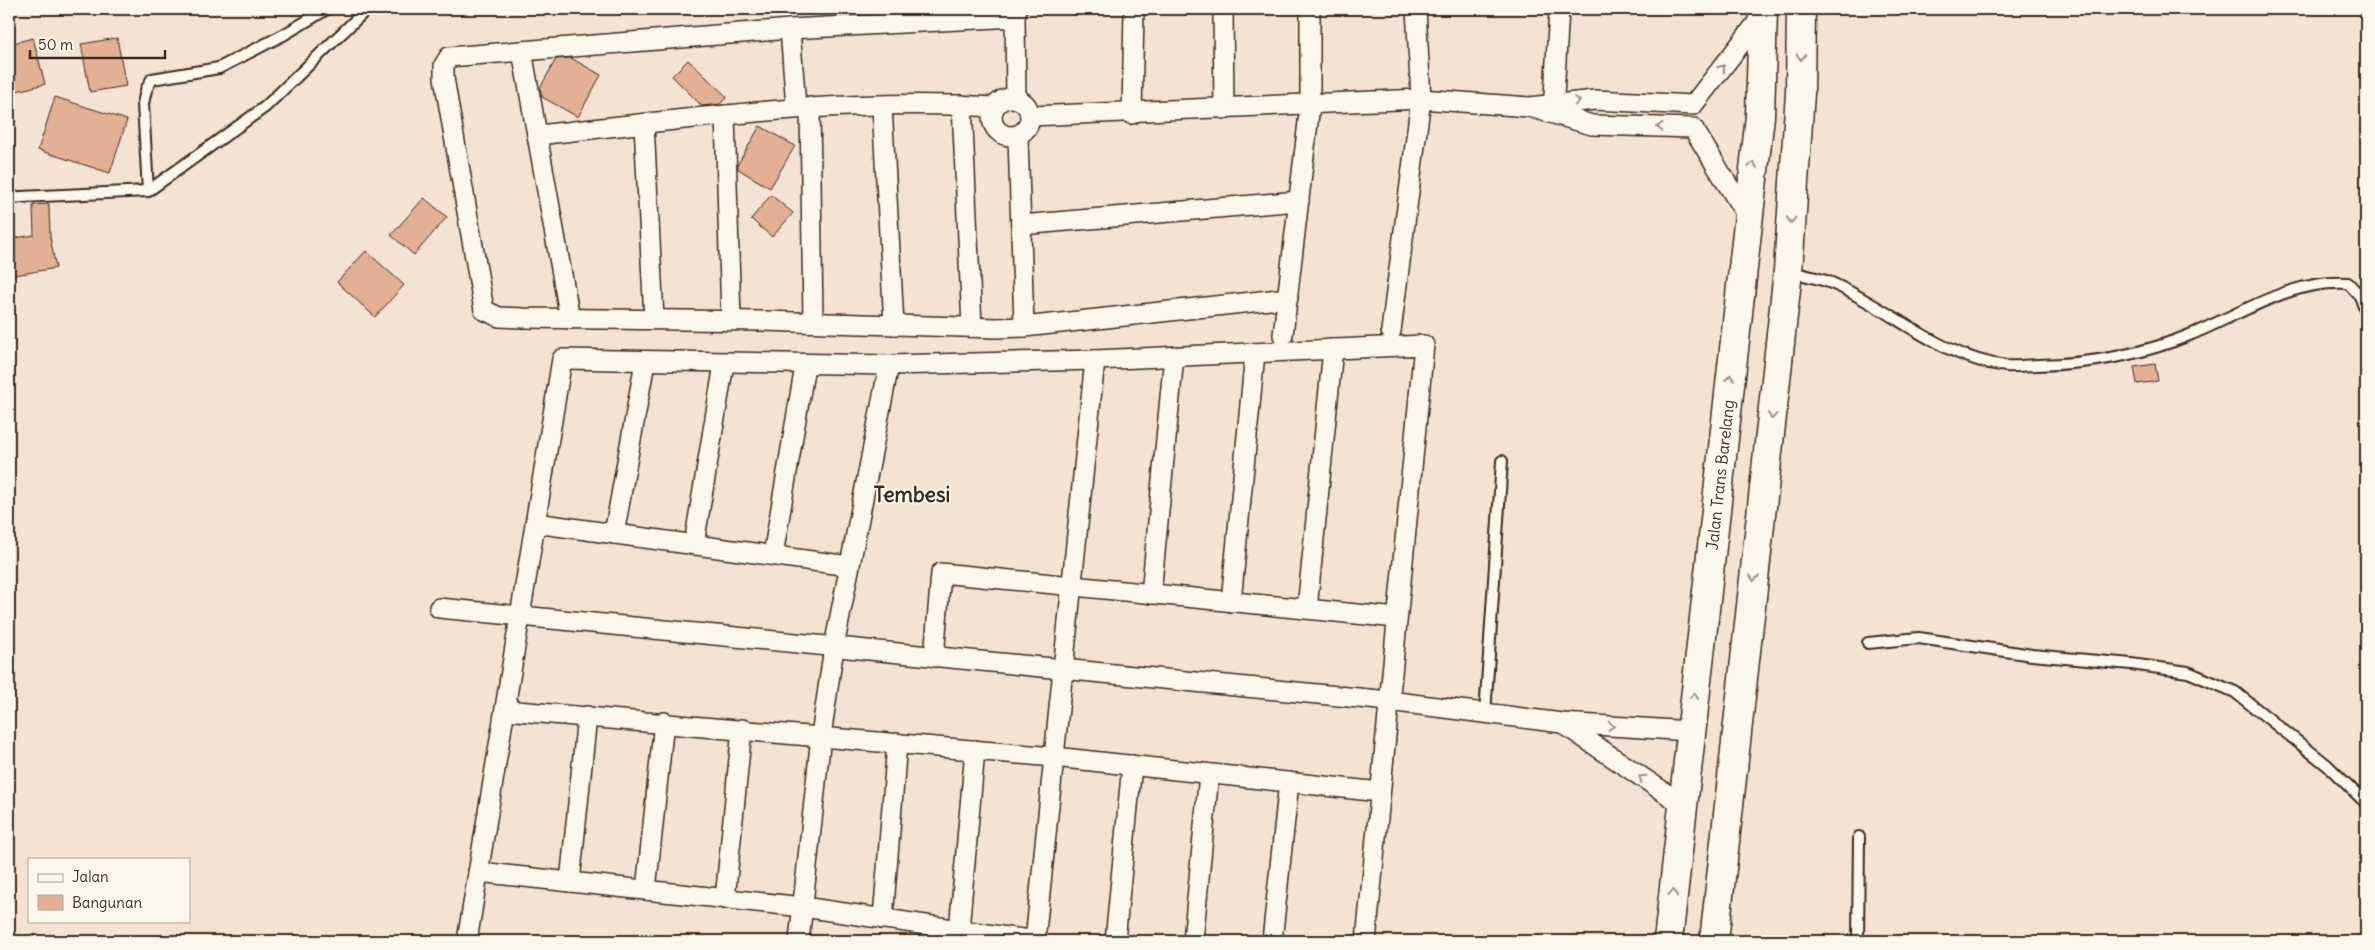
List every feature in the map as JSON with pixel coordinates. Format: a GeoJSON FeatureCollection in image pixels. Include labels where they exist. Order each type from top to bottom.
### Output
{"type":"FeatureCollection","features":[{"type":"Feature","properties":{"kind":"highway"},"geometry":{"type":"LineString","coordinates":[[1714,941],[1788,271],[1800,93],[1801,9]]}},
{"type":"Feature","properties":{"kind":"highway","name":"Jalan Trans Barelang"},"geometry":{"type":"LineString","coordinates":[[1668,941],[1747,216],[1760,116],[1765,11]]}},
{"type":"Feature","properties":{"kind":"street"},"geometry":{"type":"LineString","coordinates":[[1132,114],[1134,9]]}},
{"type":"Feature","properties":{"kind":"street"},"geometry":{"type":"LineString","coordinates":[[1223,9],[1224,109]]}},
{"type":"Feature","properties":{"kind":"street"},"geometry":{"type":"LineString","coordinates":[[1283,335],[1310,105],[1310,9]]}},
{"type":"Feature","properties":{"kind":"street"},"geometry":{"type":"LineString","coordinates":[[1391,331],[1421,99],[1416,9]]}},
{"type":"Feature","properties":{"kind":"street"},"geometry":{"type":"LineString","coordinates":[[1554,109],[1559,9]]}},
{"type":"Feature","properties":{"kind":"street"},"geometry":{"type":"LineString","coordinates":[[1747,216],[1693,128],[1693,105],[1765,11]]}},
{"type":"Feature","properties":{"kind":"street"},"geometry":{"type":"LineString","coordinates":[[1016,98],[1016,13],[790,28],[449,57],[444,65],[484,310],[499,317],[1024,327],[1288,298]]}},
{"type":"Feature","properties":{"kind":"street"},"geometry":{"type":"LineString","coordinates":[[790,28],[803,107],[813,322]]}},
{"type":"Feature","properties":{"kind":"street"},"geometry":{"type":"LineString","coordinates":[[522,51],[570,319]]}},
{"type":"Feature","properties":{"kind":"street"},"geometry":{"type":"LineString","coordinates":[[1016,98],[1027,105],[1031,116],[1028,128],[1018,136],[1006,136],[996,130],[991,118],[994,107],[1004,99],[1016,98]]}},
{"type":"Feature","properties":{"kind":"street"},"geometry":{"type":"LineString","coordinates":[[1031,116],[1132,114],[1421,99],[1554,109],[1594,100],[1693,105]]}},
{"type":"Feature","properties":{"kind":"street"},"geometry":{"type":"LineString","coordinates":[[537,135],[803,107],[962,104],[994,107]]}},
{"type":"Feature","properties":{"kind":"street"},"geometry":{"type":"LineString","coordinates":[[962,104],[972,327]]}},
{"type":"Feature","properties":{"kind":"street"},"geometry":{"type":"LineString","coordinates":[[882,106],[894,325]]}},
{"type":"Feature","properties":{"kind":"street"},"geometry":{"type":"LineString","coordinates":[[1554,109],[1592,125],[1693,128]]}},
{"type":"Feature","properties":{"kind":"street"},"geometry":{"type":"LineString","coordinates":[[725,115],[731,320]]}},
{"type":"Feature","properties":{"kind":"street"},"geometry":{"type":"LineString","coordinates":[[644,124],[654,320]]}},
{"type":"Feature","properties":{"kind":"street"},"geometry":{"type":"LineString","coordinates":[[1018,136],[1024,327]]}},
{"type":"Feature","properties":{"kind":"street"},"geometry":{"type":"LineString","coordinates":[[1021,225],[1299,201]]}},
{"type":"Feature","properties":{"kind":"street"},"geometry":{"type":"LineString","coordinates":[[467,941],[562,359],[806,366],[889,365],[1095,360],[1424,345],[1366,941]]}},
{"type":"Feature","properties":{"kind":"street"},"geometry":{"type":"LineString","coordinates":[[1308,609],[1333,349]]}},
{"type":"Feature","properties":{"kind":"street"},"geometry":{"type":"LineString","coordinates":[[1231,602],[1255,353]]}},
{"type":"Feature","properties":{"kind":"street"},"geometry":{"type":"LineString","coordinates":[[1151,594],[1174,356]]}},
{"type":"Feature","properties":{"kind":"street"},"geometry":{"type":"LineString","coordinates":[[478,872],[803,907],[1035,941],[1095,360]]}},
{"type":"Feature","properties":{"kind":"street"},"geometry":{"type":"LineString","coordinates":[[614,534],[645,362]]}},
{"type":"Feature","properties":{"kind":"street"},"geometry":{"type":"LineString","coordinates":[[694,544],[724,364]]}},
{"type":"Feature","properties":{"kind":"street"},"geometry":{"type":"LineString","coordinates":[[799,941],[821,736],[834,647],[889,365]]}},
{"type":"Feature","properties":{"kind":"street"},"geometry":{"type":"LineString","coordinates":[[773,555],[806,366]]}},
{"type":"Feature","properties":{"kind":"street"},"geometry":{"type":"LineString","coordinates":[[535,523],[849,566]]}},
{"type":"Feature","properties":{"kind":"street"},"geometry":{"type":"LineString","coordinates":[[934,657],[941,573],[1397,618]]}},
{"type":"Feature","properties":{"kind":"street"},"geometry":{"type":"LineString","coordinates":[[439,608],[1389,701],[1562,723],[1690,730]]}},
{"type":"Feature","properties":{"kind":"street"},"geometry":{"type":"LineString","coordinates":[[505,710],[897,742],[1380,792]]}},
{"type":"Feature","properties":{"kind":"street"},"geometry":{"type":"LineString","coordinates":[[570,882],[587,716]]}},
{"type":"Feature","properties":{"kind":"street"},"geometry":{"type":"LineString","coordinates":[[646,890],[664,722]]}},
{"type":"Feature","properties":{"kind":"street"},"geometry":{"type":"LineString","coordinates":[[1562,723],[1682,806]]}},
{"type":"Feature","properties":{"kind":"street"},"geometry":{"type":"LineString","coordinates":[[725,899],[742,729]]}},
{"type":"Feature","properties":{"kind":"street"},"geometry":{"type":"LineString","coordinates":[[883,919],[897,742]]}},
{"type":"Feature","properties":{"kind":"street"},"geometry":{"type":"LineString","coordinates":[[959,930],[975,750]]}},
{"type":"Feature","properties":{"kind":"street"},"geometry":{"type":"LineString","coordinates":[[1114,941],[1132,765]]}},
{"type":"Feature","properties":{"kind":"street"},"geometry":{"type":"LineString","coordinates":[[1193,941],[1209,774]]}},
{"type":"Feature","properties":{"kind":"street"},"geometry":{"type":"LineString","coordinates":[[1272,941],[1289,782]]}},
{"type":"Feature","properties":{"kind":"lane"},"geometry":{"type":"LineString","coordinates":[[148,191],[143,104],[146,90],[152,79],[219,68],[285,34],[327,9]]}},
{"type":"Feature","properties":{"kind":"lane"},"geometry":{"type":"LineString","coordinates":[[9,199],[148,191],[265,107],[367,9]]}},
{"type":"Feature","properties":{"kind":"lane"},"geometry":{"type":"LineString","coordinates":[[1788,271],[1836,285],[1915,332],[1961,354],[2006,366],[2056,365],[2118,358],[2190,335],[2266,301],[2312,284],[2327,282],[2348,283],[2366,290]]}},
{"type":"Feature","properties":{"kind":"lane"},"geometry":{"type":"LineString","coordinates":[[2348,283],[2360,296],[2366,312]]}},
{"type":"Feature","properties":{"kind":"lane"},"geometry":{"type":"LineString","coordinates":[[1485,714],[1502,462]]}},
{"type":"Feature","properties":{"kind":"lane"},"geometry":{"type":"LineString","coordinates":[[1868,642],[1919,638],[2032,655],[2131,664],[2188,672],[2236,692],[2327,765],[2366,803]]}},
{"type":"Feature","properties":{"kind":"lane"},"geometry":{"type":"LineString","coordinates":[[1858,941],[1859,837]]}},
{"type":"Feature","properties":{"kind":"building"},"geometry":{"type":"Polygon","coordinates":[[[33,38],[45,84],[9,93],[9,44],[33,38]]]}},
{"type":"Feature","properties":{"kind":"building"},"geometry":{"type":"Polygon","coordinates":[[[117,38],[126,86],[90,92],[81,44],[117,38]]]}},
{"type":"Feature","properties":{"kind":"building"},"geometry":{"type":"Polygon","coordinates":[[[571,58],[601,75],[578,117],[542,97],[540,88],[556,59],[571,58]]]}},
{"type":"Feature","properties":{"kind":"building"},"geometry":{"type":"Polygon","coordinates":[[[688,60],[727,97],[720,104],[702,106],[672,76],[688,60]]]}},
{"type":"Feature","properties":{"kind":"building"},"geometry":{"type":"Polygon","coordinates":[[[55,97],[127,120],[110,173],[38,150],[55,97]]]}},
{"type":"Feature","properties":{"kind":"building"},"geometry":{"type":"Polygon","coordinates":[[[760,126],[795,146],[770,188],[738,169],[738,164],[760,126]]]}},
{"type":"Feature","properties":{"kind":"building"},"geometry":{"type":"Polygon","coordinates":[[[771,195],[793,213],[772,237],[751,219],[771,195]]]}},
{"type":"Feature","properties":{"kind":"building"},"geometry":{"type":"Polygon","coordinates":[[[424,198],[447,217],[414,255],[391,235],[424,198]]]}},
{"type":"Feature","properties":{"kind":"building"},"geometry":{"type":"Polygon","coordinates":[[[49,204],[50,237],[56,268],[9,276],[9,239],[34,235],[33,205],[49,204]]]}},
{"type":"Feature","properties":{"kind":"building"},"geometry":{"type":"Polygon","coordinates":[[[366,251],[404,285],[375,317],[337,282],[366,251]]]}},
{"type":"Feature","properties":{"kind":"building"},"geometry":{"type":"Polygon","coordinates":[[[2155,364],[2158,381],[2137,384],[2134,367],[2155,364]]]}},
{"type":"Feature","properties":{"kind":"district","name":"Tembesi"},"geometry":{"type":"Point","coordinates":[912,494]}}]}
